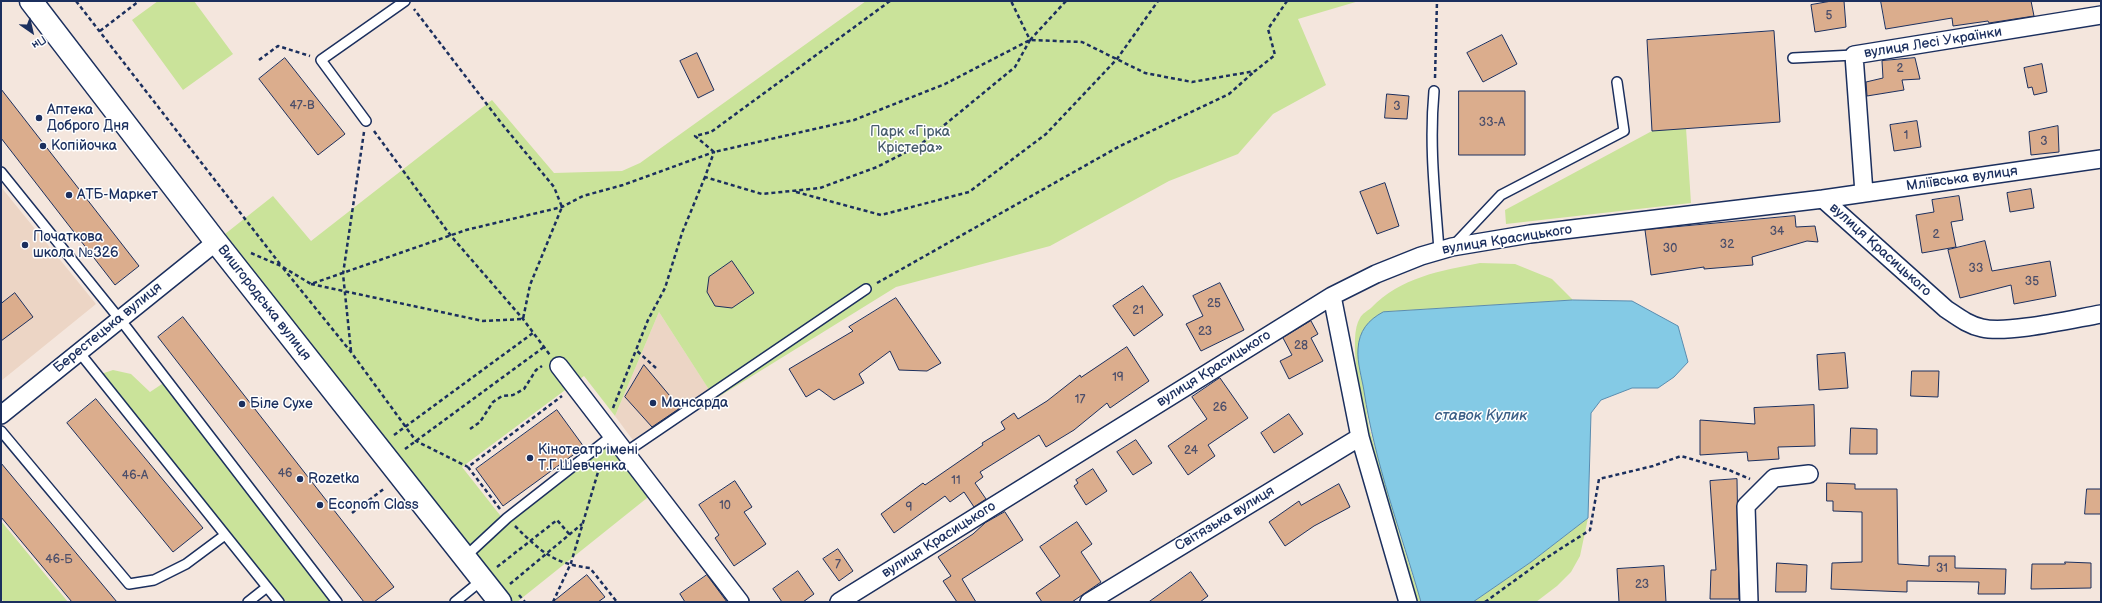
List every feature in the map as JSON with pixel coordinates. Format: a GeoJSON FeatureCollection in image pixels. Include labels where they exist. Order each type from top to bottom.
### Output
{"type":"FeatureCollection","features":[{"type":"Feature","properties":{"kind":"main road","name":"Вишгородська вулиця"},"geometry":{"type":"LineString","coordinates":[[31,1],[216,242],[464,558],[490,574],[505,593]]}},
{"type":"Feature","properties":{"kind":"street","name":"вулиця Лесі Українки"},"geometry":{"type":"LineString","coordinates":[[1864,193],[1854,55],[2101,15]]}},
{"type":"Feature","properties":{"kind":"street","name":"Мліївська вулиця"},"geometry":{"type":"LineString","coordinates":[[1823,199],[2101,159]]}},
{"type":"Feature","properties":{"kind":"street","name":"вулиця Красицького"},"geometry":{"type":"LineString","coordinates":[[839,602],[1332,296],[1376,274],[1446,248],[1530,234],[1823,199],[1946,309],[1964,322],[1983,328],[2009,329],[2101,314]]}},
{"type":"Feature","properties":{"kind":"street","name":"Берестецька вулиця"},"geometry":{"type":"LineString","coordinates":[[1,415],[216,242]]}},
{"type":"Feature","properties":{"kind":"street"},"geometry":{"type":"LineString","coordinates":[[1332,296],[1360,437],[1408,602]]}},
{"type":"Feature","properties":{"kind":"street"},"geometry":{"type":"LineString","coordinates":[[557,365],[608,434],[626,452],[740,602]]}},
{"type":"Feature","properties":{"kind":"street","name":"Світязька вулиця"},"geometry":{"type":"LineString","coordinates":[[1089,602],[1360,437]]}},
{"type":"Feature","properties":{"kind":"street"},"geometry":{"type":"LineString","coordinates":[[1749,602],[1746,506],[1774,478],[1809,474]]}},
{"type":"Feature","properties":{"kind":"lane"},"geometry":{"type":"LineString","coordinates":[[366,121],[321,60],[408,4]]}},
{"type":"Feature","properties":{"kind":"lane"},"geometry":{"type":"LineString","coordinates":[[1793,58],[1854,55]]}},
{"type":"Feature","properties":{"kind":"lane"},"geometry":{"type":"LineString","coordinates":[[1446,248],[1500,195],[1624,131],[1617,82]]}},
{"type":"Feature","properties":{"kind":"lane"},"geometry":{"type":"LineString","coordinates":[[1434,91],[1431,141],[1446,248]]}},
{"type":"Feature","properties":{"kind":"lane"},"geometry":{"type":"LineString","coordinates":[[1,172],[120,319],[337,602]]}},
{"type":"Feature","properties":{"kind":"lane"},"geometry":{"type":"LineString","coordinates":[[626,452],[866,289]]}},
{"type":"Feature","properties":{"kind":"lane"},"geometry":{"type":"LineString","coordinates":[[79,352],[279,602]]}},
{"type":"Feature","properties":{"kind":"lane"},"geometry":{"type":"LineString","coordinates":[[1,431],[129,584],[154,580],[186,564],[225,535]]}},
{"type":"Feature","properties":{"kind":"lane"},"geometry":{"type":"LineString","coordinates":[[464,558],[507,518],[608,434]]}},
{"type":"Feature","properties":{"kind":"lane"},"geometry":{"type":"LineString","coordinates":[[455,602],[490,574]]}},
{"type":"Feature","properties":{"kind":"lane"},"geometry":{"type":"LineString","coordinates":[[248,602],[267,587]]}},
{"type":"Feature","properties":{"kind":"path"},"geometry":{"type":"LineString","coordinates":[[76,1],[281,266],[351,352],[416,441],[468,467]]}},
{"type":"Feature","properties":{"kind":"path"},"geometry":{"type":"LineString","coordinates":[[100,31],[139,1]]}},
{"type":"Feature","properties":{"kind":"path"},"geometry":{"type":"LineString","coordinates":[[714,152],[695,136],[710,132],[890,1]]}},
{"type":"Feature","properties":{"kind":"path"},"geometry":{"type":"LineString","coordinates":[[1011,1],[1030,40]]}},
{"type":"Feature","properties":{"kind":"path"},"geometry":{"type":"LineString","coordinates":[[705,177],[762,194],[820,188],[877,167],[920,145],[1015,67],[1030,40],[1066,1]]}},
{"type":"Feature","properties":{"kind":"path"},"geometry":{"type":"LineString","coordinates":[[794,191],[881,215],[968,192],[1046,134],[1117,59],[1158,1]]}},
{"type":"Feature","properties":{"kind":"path"},"geometry":{"type":"LineString","coordinates":[[866,289],[1120,146],[1229,94],[1275,55],[1268,29],[1286,1]]}},
{"type":"Feature","properties":{"kind":"path"},"geometry":{"type":"LineString","coordinates":[[1434,91],[1437,1]]}},
{"type":"Feature","properties":{"kind":"path"},"geometry":{"type":"LineString","coordinates":[[408,4],[502,124],[554,187],[562,206],[530,285],[523,319]]}},
{"type":"Feature","properties":{"kind":"path"},"geometry":{"type":"LineString","coordinates":[[311,284],[466,230],[562,206],[583,196],[623,185],[714,152],[854,120],[945,84],[1030,40],[1082,42],[1145,73],[1192,82],[1256,71]]}},
{"type":"Feature","properties":{"kind":"path"},"geometry":{"type":"LineString","coordinates":[[259,60],[278,46],[321,60]]}},
{"type":"Feature","properties":{"kind":"path"},"geometry":{"type":"LineString","coordinates":[[351,352],[343,291],[343,274],[366,121]]}},
{"type":"Feature","properties":{"kind":"path"},"geometry":{"type":"LineString","coordinates":[[366,121],[451,236],[523,319],[557,365]]}},
{"type":"Feature","properties":{"kind":"path"},"geometry":{"type":"LineString","coordinates":[[553,602],[571,563],[608,434],[636,350],[648,320],[665,288],[682,233],[714,152]]}},
{"type":"Feature","properties":{"kind":"path"},"geometry":{"type":"LineString","coordinates":[[251,253],[281,266],[311,284],[483,321],[523,319]]}},
{"type":"Feature","properties":{"kind":"path"},"geometry":{"type":"LineString","coordinates":[[394,434],[533,333]]}},
{"type":"Feature","properties":{"kind":"path"},"geometry":{"type":"LineString","coordinates":[[405,449],[544,347]]}},
{"type":"Feature","properties":{"kind":"path"},"geometry":{"type":"LineString","coordinates":[[636,350],[656,368]]}},
{"type":"Feature","properties":{"kind":"path"},"geometry":{"type":"LineString","coordinates":[[470,428],[480,422],[493,402],[502,396],[524,389],[536,370],[547,364],[557,365]]}},
{"type":"Feature","properties":{"kind":"path"},"geometry":{"type":"LineString","coordinates":[[1486,602],[1543,560],[1590,530],[1599,479],[1653,466],[1681,456],[1748,477],[1762,490]]}},
{"type":"Feature","properties":{"kind":"path"},"geometry":{"type":"LineString","coordinates":[[352,513],[386,488]]}},
{"type":"Feature","properties":{"kind":"path"},"geometry":{"type":"LineString","coordinates":[[490,574],[557,520],[570,535]]}},
{"type":"Feature","properties":{"kind":"path"},"geometry":{"type":"LineString","coordinates":[[505,593],[582,524]]}},
{"type":"Feature","properties":{"kind":"shaded area","name":"Початкова школа №326"},"geometry":{"type":"Polygon","coordinates":[[[1,187],[96,304],[1,381],[1,187]]]}},
{"type":"Feature","properties":{"kind":"shaded area"},"geometry":{"type":"Polygon","coordinates":[[[659,312],[710,391],[635,443],[615,416],[659,312]]]}},
{"type":"Feature","properties":{"kind":"green space"},"geometry":{"type":"Polygon","coordinates":[[[158,1],[194,1],[233,54],[183,90],[132,20],[158,1]]]}},
{"type":"Feature","properties":{"kind":"green space","name":"Парк «Гірка Крістера»"},"geometry":{"type":"Polygon","coordinates":[[[866,1],[1359,1],[1298,19],[1326,85],[1273,114],[1238,154],[1169,181],[1050,246],[896,287],[715,399],[659,312],[615,416],[584,376],[462,467],[507,524],[611,442],[652,494],[517,602],[511,602],[225,234],[273,196],[311,241],[492,100],[554,173],[622,171],[640,163],[866,1]]]}},
{"type":"Feature","properties":{"kind":"green space"},"geometry":{"type":"Polygon","coordinates":[[[1686,128],[1691,203],[1506,224],[1505,210],[1652,131],[1686,128]]]}},
{"type":"Feature","properties":{"kind":"green space"},"geometry":{"type":"Polygon","coordinates":[[[1480,263],[1515,264],[1552,279],[1573,300],[1384,312],[1358,350],[1369,427],[1400,536],[1421,602],[1418,602],[1374,456],[1357,371],[1355,339],[1360,318],[1363,314],[1395,289],[1422,277],[1450,269],[1480,263]]]}},
{"type":"Feature","properties":{"kind":"green space"},"geometry":{"type":"Polygon","coordinates":[[[113,370],[131,374],[150,392],[165,382],[334,602],[286,602],[101,374],[113,370]]]}},
{"type":"Feature","properties":{"kind":"green space"},"geometry":{"type":"Polygon","coordinates":[[[1588,518],[1580,556],[1571,572],[1557,586],[1536,602],[1473,602],[1531,562],[1588,518]]]}},
{"type":"Feature","properties":{"kind":"green space"},"geometry":{"type":"Polygon","coordinates":[[[1,521],[68,602],[4,602],[1,598],[1,521]]]}},
{"type":"Feature","properties":{"kind":"water","name":"ставок Кулик"},"geometry":{"type":"Polygon","coordinates":[[[1573,300],[1632,301],[1678,326],[1688,362],[1674,377],[1658,388],[1632,388],[1601,400],[1591,413],[1588,518],[1531,562],[1473,602],[1421,602],[1389,498],[1369,418],[1358,360],[1358,349],[1362,331],[1369,322],[1383,312],[1573,300]]]}},
{"type":"Feature","properties":{"kind":"building"},"geometry":{"type":"Polygon","coordinates":[[[1832,1],[1844,1],[1846,27],[1815,32],[1811,5],[1832,1]]]}},
{"type":"Feature","properties":{"kind":"building"},"geometry":{"type":"Polygon","coordinates":[[[1881,1],[2031,1],[2034,16],[1989,23],[1988,21],[1953,26],[1952,18],[1886,29],[1881,1]]]}},
{"type":"Feature","properties":{"kind":"building"},"geometry":{"type":"Polygon","coordinates":[[[1774,31],[1780,122],[1652,131],[1647,40],[1774,31]]]}},
{"type":"Feature","properties":{"kind":"building"},"geometry":{"type":"Polygon","coordinates":[[[1502,35],[1517,64],[1483,82],[1467,53],[1502,35]]]}},
{"type":"Feature","properties":{"kind":"building"},"geometry":{"type":"Polygon","coordinates":[[[697,53],[714,90],[698,98],[680,61],[697,53]]]}},
{"type":"Feature","properties":{"kind":"building"},"geometry":{"type":"Polygon","coordinates":[[[285,58],[345,134],[318,155],[259,79],[285,58]]]}},
{"type":"Feature","properties":{"kind":"building"},"geometry":{"type":"Polygon","coordinates":[[[1915,58],[1920,79],[1902,80],[1904,90],[1867,96],[1866,82],[1883,78],[1882,61],[1915,58]]]}},
{"type":"Feature","properties":{"kind":"building"},"geometry":{"type":"Polygon","coordinates":[[[2042,64],[2047,92],[2034,95],[2032,87],[2028,88],[2024,68],[2042,64]]]}},
{"type":"Feature","properties":{"kind":"building"},"geometry":{"type":"Polygon","coordinates":[[[1,89],[139,266],[115,285],[1,138],[1,89]]]}},
{"type":"Feature","properties":{"kind":"building"},"geometry":{"type":"Polygon","coordinates":[[[1459,91],[1525,91],[1525,155],[1459,155],[1459,91]]]}},
{"type":"Feature","properties":{"kind":"building"},"geometry":{"type":"Polygon","coordinates":[[[1387,94],[1409,96],[1407,119],[1385,118],[1387,94]]]}},
{"type":"Feature","properties":{"kind":"building"},"geometry":{"type":"Polygon","coordinates":[[[1917,121],[1921,147],[1894,151],[1890,125],[1917,121]]]}},
{"type":"Feature","properties":{"kind":"building"},"geometry":{"type":"Polygon","coordinates":[[[2058,126],[2059,152],[2031,155],[2029,132],[2058,126]]]}},
{"type":"Feature","properties":{"kind":"building"},"geometry":{"type":"Polygon","coordinates":[[[1385,183],[1399,226],[1377,234],[1360,192],[1385,183]]]}},
{"type":"Feature","properties":{"kind":"building"},"geometry":{"type":"Polygon","coordinates":[[[2031,189],[2034,208],[2010,212],[2007,193],[2031,189]]]}},
{"type":"Feature","properties":{"kind":"building"},"geometry":{"type":"Polygon","coordinates":[[[1959,196],[1963,220],[1951,222],[1956,247],[1922,253],[1916,215],[1934,212],[1932,200],[1959,196]]]}},
{"type":"Feature","properties":{"kind":"building"},"geometry":{"type":"Polygon","coordinates":[[[1795,216],[1796,227],[1815,226],[1818,242],[1807,241],[1752,257],[1753,265],[1704,269],[1704,267],[1651,275],[1645,230],[1795,216]]]}},
{"type":"Feature","properties":{"kind":"building"},"geometry":{"type":"Polygon","coordinates":[[[1985,241],[1992,271],[2050,261],[2056,296],[2014,304],[2011,285],[1960,298],[1948,250],[1985,241]]]}},
{"type":"Feature","properties":{"kind":"building"},"geometry":{"type":"Polygon","coordinates":[[[732,261],[754,293],[732,308],[715,306],[707,292],[709,277],[732,261]]]}},
{"type":"Feature","properties":{"kind":"building"},"geometry":{"type":"Polygon","coordinates":[[[1220,283],[1244,330],[1201,351],[1186,324],[1203,316],[1193,296],[1220,283]]]}},
{"type":"Feature","properties":{"kind":"building"},"geometry":{"type":"Polygon","coordinates":[[[1143,286],[1163,315],[1134,336],[1113,306],[1143,286]]]}},
{"type":"Feature","properties":{"kind":"building"},"geometry":{"type":"Polygon","coordinates":[[[15,293],[33,317],[1,341],[1,304],[15,293]]]}},
{"type":"Feature","properties":{"kind":"building"},"geometry":{"type":"Polygon","coordinates":[[[896,298],[941,363],[927,371],[899,370],[890,351],[859,374],[864,383],[834,400],[819,389],[806,397],[789,369],[853,331],[849,327],[896,298]]]}},
{"type":"Feature","properties":{"kind":"building"},"geometry":{"type":"Polygon","coordinates":[[[183,317],[394,587],[374,602],[364,602],[158,337],[183,317]]]}},
{"type":"Feature","properties":{"kind":"building"},"geometry":{"type":"Polygon","coordinates":[[[1311,321],[1318,334],[1311,338],[1323,361],[1289,379],[1280,361],[1292,355],[1283,338],[1311,321]]]}},
{"type":"Feature","properties":{"kind":"building"},"geometry":{"type":"Polygon","coordinates":[[[1127,347],[1149,381],[1110,408],[1107,403],[1074,430],[1046,447],[1039,435],[980,472],[983,477],[975,483],[986,499],[974,507],[964,492],[950,502],[945,496],[894,533],[881,514],[923,483],[925,485],[983,445],[982,443],[1005,429],[1001,422],[1014,413],[1018,419],[1047,401],[1080,375],[1081,377],[1127,347]]]}},
{"type":"Feature","properties":{"kind":"building"},"geometry":{"type":"Polygon","coordinates":[[[1845,353],[1848,388],[1819,390],[1817,355],[1845,353]]]}},
{"type":"Feature","properties":{"kind":"building","name":"Мансарда"},"geometry":{"type":"Polygon","coordinates":[[[644,365],[680,408],[652,427],[625,397],[644,365]]]}},
{"type":"Feature","properties":{"kind":"building"},"geometry":{"type":"Polygon","coordinates":[[[1912,371],[1939,371],[1938,397],[1911,396],[1912,371]]]}},
{"type":"Feature","properties":{"kind":"building"},"geometry":{"type":"Polygon","coordinates":[[[1220,378],[1248,418],[1208,445],[1215,456],[1188,475],[1168,446],[1207,419],[1192,397],[1220,378]]]}},
{"type":"Feature","properties":{"kind":"building"},"geometry":{"type":"Polygon","coordinates":[[[96,399],[203,528],[173,552],[67,423],[96,399]]]}},
{"type":"Feature","properties":{"kind":"building"},"geometry":{"type":"Polygon","coordinates":[[[1814,405],[1815,446],[1778,447],[1779,459],[1748,461],[1747,452],[1700,455],[1700,420],[1755,424],[1754,408],[1814,405]]]}},
{"type":"Feature","properties":{"kind":"building","name":"Кінотеатр імені Т.Г.Шевченка"},"geometry":{"type":"Polygon","coordinates":[[[557,410],[584,447],[503,506],[476,469],[557,410]]]}},
{"type":"Feature","properties":{"kind":"building"},"geometry":{"type":"Polygon","coordinates":[[[1289,414],[1303,434],[1274,453],[1261,433],[1289,414]]]}},
{"type":"Feature","properties":{"kind":"building"},"geometry":{"type":"Polygon","coordinates":[[[1851,428],[1877,429],[1877,454],[1850,454],[1851,428]]]}},
{"type":"Feature","properties":{"kind":"building"},"geometry":{"type":"Polygon","coordinates":[[[1136,440],[1152,463],[1133,475],[1117,452],[1136,440]]]}},
{"type":"Feature","properties":{"kind":"building"},"geometry":{"type":"Polygon","coordinates":[[[1,463],[117,602],[72,602],[1,517],[1,463]]]}},
{"type":"Feature","properties":{"kind":"building"},"geometry":{"type":"Polygon","coordinates":[[[1093,469],[1107,491],[1086,505],[1074,486],[1078,483],[1076,480],[1093,469]]]}},
{"type":"Feature","properties":{"kind":"building"},"geometry":{"type":"Polygon","coordinates":[[[1737,479],[1739,599],[1710,599],[1711,570],[1716,570],[1710,481],[1737,479]]]}},
{"type":"Feature","properties":{"kind":"building"},"geometry":{"type":"Polygon","coordinates":[[[735,481],[752,507],[744,512],[766,544],[734,566],[715,538],[719,535],[699,505],[735,481]]]}},
{"type":"Feature","properties":{"kind":"building"},"geometry":{"type":"Polygon","coordinates":[[[1827,483],[1855,484],[1855,489],[1897,489],[1898,564],[1929,566],[1929,556],[1955,556],[1955,568],[2006,569],[2005,594],[1978,594],[1979,582],[1907,581],[1907,592],[1831,589],[1832,563],[1862,562],[1862,512],[1833,511],[1833,501],[1827,501],[1827,483]]]}},
{"type":"Feature","properties":{"kind":"building"},"geometry":{"type":"Polygon","coordinates":[[[1339,484],[1350,507],[1314,526],[1285,546],[1269,522],[1299,501],[1301,505],[1339,484]]]}},
{"type":"Feature","properties":{"kind":"building"},"geometry":{"type":"Polygon","coordinates":[[[2087,489],[2101,489],[2101,514],[2085,514],[2087,489]]]}},
{"type":"Feature","properties":{"kind":"building"},"geometry":{"type":"Polygon","coordinates":[[[1005,512],[1023,540],[962,579],[976,602],[957,602],[943,581],[951,576],[938,557],[973,534],[985,523],[1005,512]]]}},
{"type":"Feature","properties":{"kind":"building"},"geometry":{"type":"Polygon","coordinates":[[[1077,522],[1092,544],[1081,552],[1101,582],[1072,602],[1042,602],[1036,593],[1060,576],[1040,547],[1077,522]]]}},
{"type":"Feature","properties":{"kind":"building"},"geometry":{"type":"Polygon","coordinates":[[[838,549],[853,571],[839,581],[823,559],[838,549]]]}},
{"type":"Feature","properties":{"kind":"building"},"geometry":{"type":"Polygon","coordinates":[[[2065,562],[2091,563],[2091,588],[2031,589],[2032,564],[2065,564],[2065,562]]]}},
{"type":"Feature","properties":{"kind":"building"},"geometry":{"type":"Polygon","coordinates":[[[1777,563],[1807,565],[1806,592],[1776,592],[1777,563]]]}},
{"type":"Feature","properties":{"kind":"building"},"geometry":{"type":"Polygon","coordinates":[[[1664,566],[1666,602],[1619,602],[1617,569],[1664,566]]]}},
{"type":"Feature","properties":{"kind":"building"},"geometry":{"type":"Polygon","coordinates":[[[798,571],[814,594],[803,602],[782,602],[773,589],[798,571]]]}},
{"type":"Feature","properties":{"kind":"building"},"geometry":{"type":"Polygon","coordinates":[[[1191,572],[1208,596],[1200,602],[1149,602],[1191,572]]]}},
{"type":"Feature","properties":{"kind":"building"},"geometry":{"type":"Polygon","coordinates":[[[587,575],[605,597],[598,602],[553,602],[587,575]]]}},
{"type":"Feature","properties":{"kind":"building"},"geometry":{"type":"Polygon","coordinates":[[[707,575],[727,602],[685,602],[680,594],[707,575]]]}},
{"type":"Feature","properties":{"kind":"place","name":"Аптека Доброго Дня"},"geometry":{"type":"Point","coordinates":[39,118]}},
{"type":"Feature","properties":{"kind":"place","name":"Копійочка"},"geometry":{"type":"Point","coordinates":[43,146]}},
{"type":"Feature","properties":{"kind":"place","name":"АТБ-Маркет"},"geometry":{"type":"Point","coordinates":[69,195]}},
{"type":"Feature","properties":{"kind":"place","name":"Початкова школа №326"},"geometry":{"type":"Point","coordinates":[25,245]}},
{"type":"Feature","properties":{"kind":"place","name":"Мансарда"},"geometry":{"type":"Point","coordinates":[653,403]}},
{"type":"Feature","properties":{"kind":"place","name":"Біле Сухе"},"geometry":{"type":"Point","coordinates":[242,404]}},
{"type":"Feature","properties":{"kind":"place","name":"Кінотеатр імені Т.Г.Шевченка"},"geometry":{"type":"Point","coordinates":[530,458]}},
{"type":"Feature","properties":{"kind":"place","name":"Rozetka"},"geometry":{"type":"Point","coordinates":[300,479]}},
{"type":"Feature","properties":{"kind":"place","name":"Econom Class"},"geometry":{"type":"Point","coordinates":[320,505]}}]}
